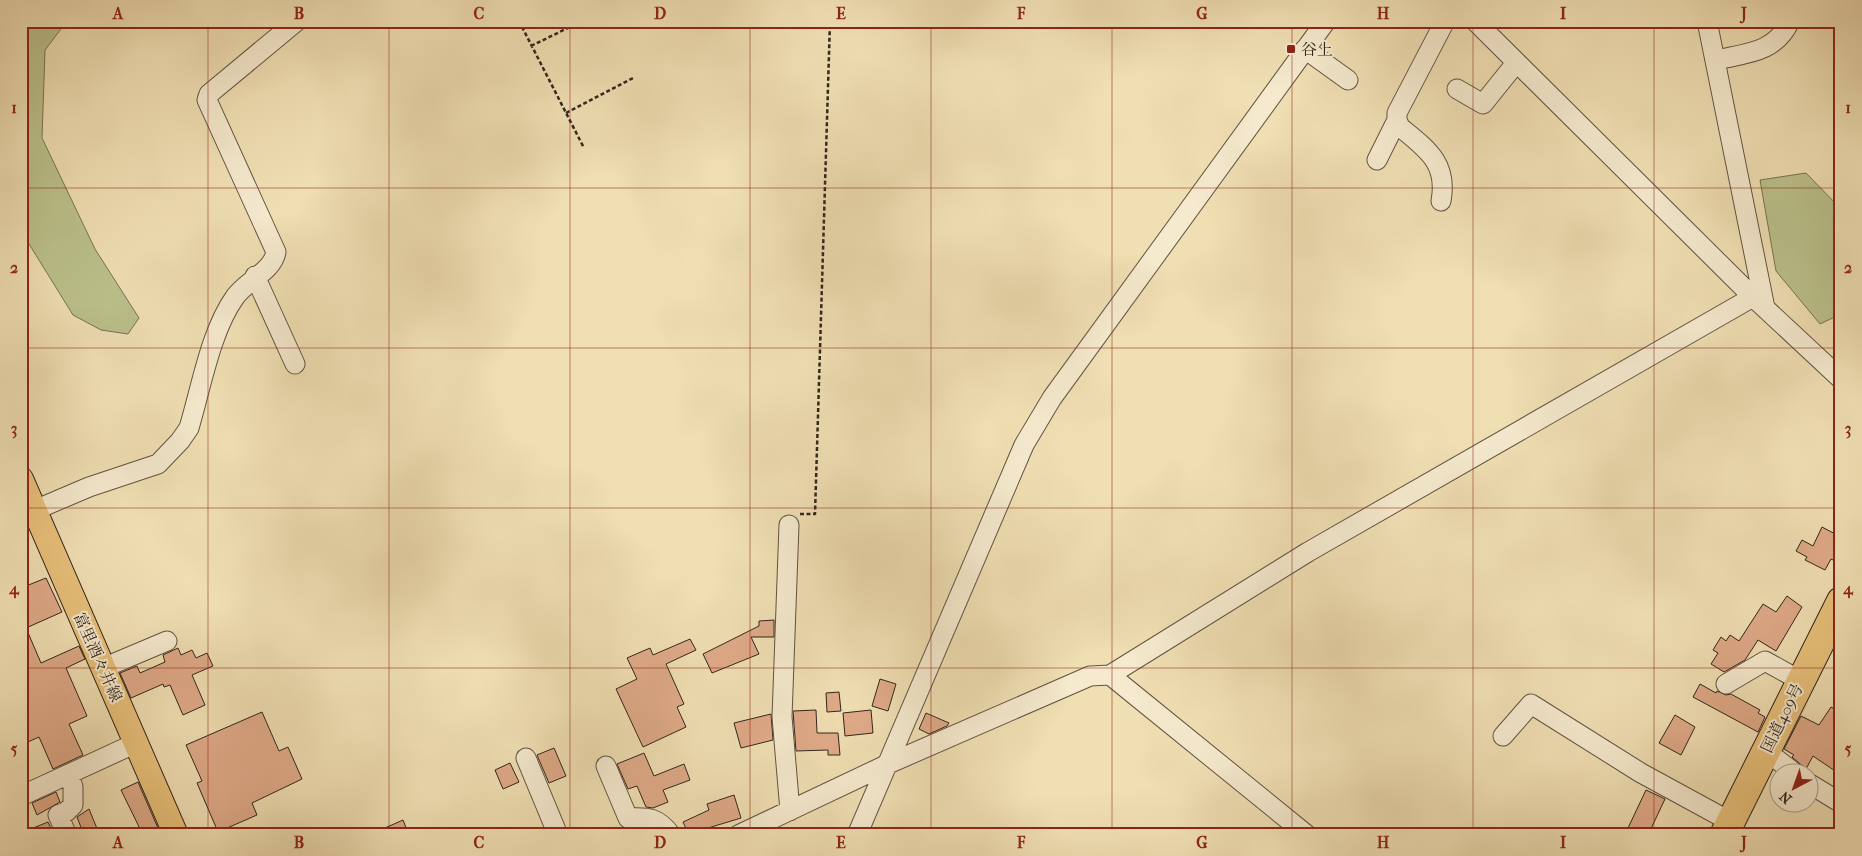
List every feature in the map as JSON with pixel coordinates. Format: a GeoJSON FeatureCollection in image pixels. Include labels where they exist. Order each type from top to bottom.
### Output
{"type":"FeatureCollection","features":[{"type":"Feature","properties":{"kind":"highway","name":"国道409号"},"geometry":{"type":"LineString","coordinates":[[1728,828],[1841,601]]}},
{"type":"Feature","properties":{"kind":"main road","name":"富里酒々井線"},"geometry":{"type":"LineString","coordinates":[[26,496],[176,835]]}},
{"type":"Feature","properties":{"kind":"street"},"geometry":{"type":"LineString","coordinates":[[26,496],[90,487],[158,464],[169,454],[189,428],[220,324],[236,295],[255,276],[273,263],[276,252],[207,100],[209,94],[297,21]]}},
{"type":"Feature","properties":{"kind":"street"},"geometry":{"type":"LineString","coordinates":[[857,835],[1024,445],[1052,398],[1326,21]]}},
{"type":"Feature","properties":{"kind":"street"},"geometry":{"type":"LineString","coordinates":[[1377,160],[1444,21]]}},
{"type":"Feature","properties":{"kind":"street"},"geometry":{"type":"LineString","coordinates":[[1475,21],[1759,302],[1841,379]]}},
{"type":"Feature","properties":{"kind":"street"},"geometry":{"type":"LineString","coordinates":[[1708,21],[1759,302]]}},
{"type":"Feature","properties":{"kind":"street"},"geometry":{"type":"LineString","coordinates":[[1716,60],[1760,50],[1777,42],[1788,22]]}},
{"type":"Feature","properties":{"kind":"street"},"geometry":{"type":"LineString","coordinates":[[1305,49],[1348,80]]}},
{"type":"Feature","properties":{"kind":"street"},"geometry":{"type":"LineString","coordinates":[[1457,89],[1483,104],[1516,63]]}},
{"type":"Feature","properties":{"kind":"street"},"geometry":{"type":"LineString","coordinates":[[1397,120],[1400,128],[1437,160],[1442,175],[1443,189],[1441,201]]}},
{"type":"Feature","properties":{"kind":"street"},"geometry":{"type":"LineString","coordinates":[[255,276],[295,364]]}},
{"type":"Feature","properties":{"kind":"street"},"geometry":{"type":"LineString","coordinates":[[738,835],[888,764],[1090,676],[1110,675],[1308,552],[1759,302]]}},
{"type":"Feature","properties":{"kind":"street"},"geometry":{"type":"LineString","coordinates":[[788,525],[782,717],[790,811]]}},
{"type":"Feature","properties":{"kind":"street"},"geometry":{"type":"LineString","coordinates":[[103,668],[167,642]]}},
{"type":"Feature","properties":{"kind":"street"},"geometry":{"type":"LineString","coordinates":[[1726,684],[1765,661],[1801,681]]}},
{"type":"Feature","properties":{"kind":"street"},"geometry":{"type":"LineString","coordinates":[[1110,675],[1307,835]]}},
{"type":"Feature","properties":{"kind":"street"},"geometry":{"type":"LineString","coordinates":[[1503,736],[1531,704],[1728,828]]}},
{"type":"Feature","properties":{"kind":"street"},"geometry":{"type":"LineString","coordinates":[[21,796],[136,743]]}},
{"type":"Feature","properties":{"kind":"street"},"geometry":{"type":"LineString","coordinates":[[1766,751],[1783,764]]}},
{"type":"Feature","properties":{"kind":"street"},"geometry":{"type":"LineString","coordinates":[[526,758],[558,835]]}},
{"type":"Feature","properties":{"kind":"street"},"geometry":{"type":"LineString","coordinates":[[606,766],[628,818],[648,817],[660,823],[671,835]]}},
{"type":"Feature","properties":{"kind":"street"},"geometry":{"type":"LineString","coordinates":[[67,835],[58,815],[66,812],[73,805],[74,787],[69,774]]}},
{"type":"Feature","properties":{"kind":"street"},"geometry":{"type":"LineString","coordinates":[[1820,790],[1841,803]]}},
{"type":"Feature","properties":{"kind":"path"},"geometry":{"type":"LineString","coordinates":[[519,21],[584,148]]}},
{"type":"Feature","properties":{"kind":"path"},"geometry":{"type":"LineString","coordinates":[[531,46],[582,21]]}},
{"type":"Feature","properties":{"kind":"path"},"geometry":{"type":"LineString","coordinates":[[788,525],[798,514],[815,514],[830,21]]}},
{"type":"Feature","properties":{"kind":"path"},"geometry":{"type":"LineString","coordinates":[[566,114],[633,78]]}},
{"type":"Feature","properties":{"kind":"green space"},"geometry":{"type":"Polygon","coordinates":[[[21,21],[67,21],[45,50],[42,138],[95,249],[139,318],[128,334],[101,330],[73,315],[21,231],[21,21]]]}},
{"type":"Feature","properties":{"kind":"green space"},"geometry":{"type":"Polygon","coordinates":[[[1806,173],[1841,209],[1841,314],[1820,324],[1776,271],[1760,180],[1806,173]]]}},
{"type":"Feature","properties":{"kind":"building"},"geometry":{"type":"Polygon","coordinates":[[[1822,527],[1841,537],[1841,564],[1831,559],[1825,570],[1805,560],[1807,557],[1796,551],[1802,540],[1813,546],[1822,527]]]}},
{"type":"Feature","properties":{"kind":"building"},"geometry":{"type":"Polygon","coordinates":[[[46,578],[62,612],[26,628],[41,663],[79,646],[85,659],[66,668],[87,716],[69,724],[83,755],[53,769],[39,737],[21,745],[21,588],[46,578]]]}},
{"type":"Feature","properties":{"kind":"building"},"geometry":{"type":"Polygon","coordinates":[[[1787,596],[1802,607],[1776,651],[1758,640],[1745,660],[1724,672],[1711,664],[1718,653],[1713,650],[1721,637],[1726,641],[1730,635],[1739,641],[1763,604],[1776,612],[1787,596]]]}},
{"type":"Feature","properties":{"kind":"building"},"geometry":{"type":"Polygon","coordinates":[[[774,620],[774,637],[751,637],[759,654],[712,673],[703,654],[759,626],[759,621],[774,620]]]}},
{"type":"Feature","properties":{"kind":"building"},"geometry":{"type":"Polygon","coordinates":[[[690,639],[696,650],[666,664],[684,704],[677,707],[686,727],[643,747],[616,689],[637,679],[627,658],[650,648],[653,655],[690,639]]]}},
{"type":"Feature","properties":{"kind":"building"},"geometry":{"type":"Polygon","coordinates":[[[178,648],[181,655],[192,650],[196,658],[207,653],[213,666],[192,675],[205,705],[183,715],[170,685],[164,687],[163,684],[131,698],[120,673],[137,666],[140,673],[165,662],[163,655],[178,648]]]}},
{"type":"Feature","properties":{"kind":"building"},"geometry":{"type":"Polygon","coordinates":[[[880,679],[896,684],[888,711],[872,706],[880,679]]]}},
{"type":"Feature","properties":{"kind":"building"},"geometry":{"type":"Polygon","coordinates":[[[1700,684],[1716,693],[1717,691],[1726,695],[1731,694],[1760,710],[1758,713],[1765,717],[1758,732],[1693,697],[1700,684]]]}},
{"type":"Feature","properties":{"kind":"building"},"geometry":{"type":"Polygon","coordinates":[[[839,692],[841,711],[827,712],[826,693],[839,692]]]}},
{"type":"Feature","properties":{"kind":"building"},"geometry":{"type":"Polygon","coordinates":[[[1831,707],[1841,713],[1841,775],[1813,756],[1809,764],[1800,764],[1792,757],[1794,755],[1784,749],[1801,716],[1819,725],[1831,707]]]}},
{"type":"Feature","properties":{"kind":"building"},"geometry":{"type":"Polygon","coordinates":[[[816,710],[817,733],[838,733],[840,755],[828,755],[828,750],[796,751],[793,711],[816,710]]]}},
{"type":"Feature","properties":{"kind":"building"},"geometry":{"type":"Polygon","coordinates":[[[871,710],[873,733],[845,736],[843,713],[871,710]]]}},
{"type":"Feature","properties":{"kind":"building"},"geometry":{"type":"Polygon","coordinates":[[[262,712],[279,751],[288,747],[302,779],[252,803],[257,815],[218,832],[197,783],[202,781],[186,745],[262,712]]]}},
{"type":"Feature","properties":{"kind":"building"},"geometry":{"type":"Polygon","coordinates":[[[926,713],[949,723],[947,726],[929,734],[919,729],[926,713]]]}},
{"type":"Feature","properties":{"kind":"building"},"geometry":{"type":"Polygon","coordinates":[[[771,714],[773,740],[741,748],[734,723],[771,714]]]}},
{"type":"Feature","properties":{"kind":"building"},"geometry":{"type":"Polygon","coordinates":[[[1675,715],[1695,727],[1681,755],[1659,743],[1675,715]]]}},
{"type":"Feature","properties":{"kind":"building"},"geometry":{"type":"Polygon","coordinates":[[[554,748],[566,776],[549,783],[537,755],[554,748]]]}},
{"type":"Feature","properties":{"kind":"building"},"geometry":{"type":"Polygon","coordinates":[[[644,753],[654,776],[684,764],[690,780],[663,790],[668,802],[653,808],[646,807],[637,786],[628,789],[617,764],[644,753]]]}},
{"type":"Feature","properties":{"kind":"building"},"geometry":{"type":"Polygon","coordinates":[[[510,763],[519,782],[503,789],[495,770],[510,763]]]}},
{"type":"Feature","properties":{"kind":"building"},"geometry":{"type":"Polygon","coordinates":[[[138,782],[161,835],[143,835],[121,790],[138,782]]]}},
{"type":"Feature","properties":{"kind":"building"},"geometry":{"type":"Polygon","coordinates":[[[1646,790],[1665,799],[1648,835],[1641,835],[1628,828],[1646,790]]]}},
{"type":"Feature","properties":{"kind":"building"},"geometry":{"type":"Polygon","coordinates":[[[56,792],[60,802],[37,815],[32,803],[56,792]]]}},
{"type":"Feature","properties":{"kind":"building"},"geometry":{"type":"Polygon","coordinates":[[[734,795],[741,818],[708,828],[711,835],[689,835],[683,822],[709,810],[707,804],[734,795]]]}},
{"type":"Feature","properties":{"kind":"building"},"geometry":{"type":"Polygon","coordinates":[[[89,809],[98,831],[84,835],[77,817],[89,809]]]}},
{"type":"Feature","properties":{"kind":"building"},"geometry":{"type":"Polygon","coordinates":[[[403,820],[409,835],[369,835],[403,820]]]}},
{"type":"Feature","properties":{"kind":"building"},"geometry":{"type":"Polygon","coordinates":[[[48,822],[54,835],[21,835],[21,833],[48,822]]]}},
{"type":"Feature","properties":{"kind":"place","name":"谷上"},"geometry":{"type":"Point","coordinates":[1291,49]}}]}
